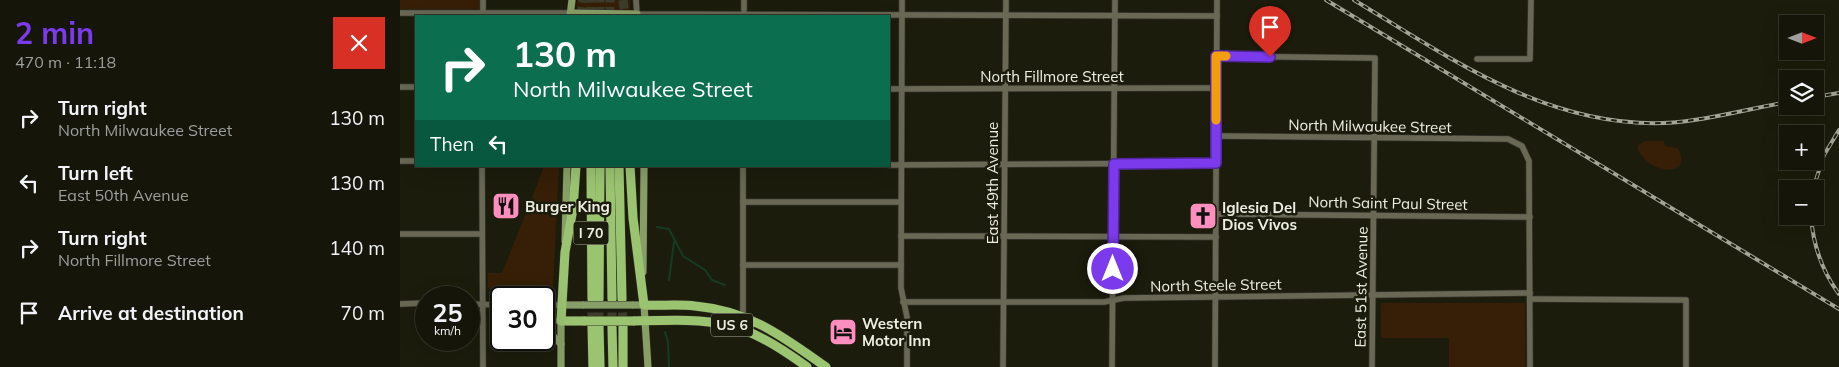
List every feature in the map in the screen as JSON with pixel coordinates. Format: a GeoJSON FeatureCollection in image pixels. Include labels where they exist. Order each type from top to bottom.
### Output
{"type":"FeatureCollection","features":[{"type":"Feature","properties":{"kind":"highway"},"geometry":{"type":"LineString","coordinates":[[561,321],[565,252],[574,208],[576,167]]}},
{"type":"Feature","properties":{"kind":"highway","name":"I 70"},"geometry":{"type":"LineString","coordinates":[[591,167],[596,299],[600,167]]}},
{"type":"Feature","properties":{"kind":"highway"},"geometry":{"type":"LineString","coordinates":[[610,167],[612,299]]}},
{"type":"Feature","properties":{"kind":"highway","name":"I 70"},"geometry":{"type":"LineString","coordinates":[[619,167],[622,299]]}},
{"type":"Feature","properties":{"kind":"highway"},"geometry":{"type":"LineString","coordinates":[[630,167],[644,305]]}},
{"type":"Feature","properties":{"kind":"highway","name":"US 6"},"geometry":{"type":"LineString","coordinates":[[644,305],[696,306],[743,315],[777,332],[826,367]]}},
{"type":"Feature","properties":{"kind":"highway","name":"US 6"},"geometry":{"type":"LineString","coordinates":[[561,321],[592,325],[633,321],[692,319],[726,324],[761,336],[807,367]]}},
{"type":"Feature","properties":{"kind":"highway"},"geometry":{"type":"LineString","coordinates":[[592,325],[593,367]]}},
{"type":"Feature","properties":{"kind":"highway"},"geometry":{"type":"LineString","coordinates":[[592,325],[600,367]]}},
{"type":"Feature","properties":{"kind":"highway"},"geometry":{"type":"LineString","coordinates":[[612,326],[613,367]]}},
{"type":"Feature","properties":{"kind":"highway"},"geometry":{"type":"LineString","coordinates":[[623,326],[623,367]]}},
{"type":"Feature","properties":{"kind":"main road"},"geometry":{"type":"LineString","coordinates":[[572,0],[570,15],[637,15]]}},
{"type":"Feature","properties":{"kind":"main road"},"geometry":{"type":"LineString","coordinates":[[565,252],[564,216],[567,167]]}},
{"type":"Feature","properties":{"kind":"main road"},"geometry":{"type":"LineString","coordinates":[[642,282],[644,167]]}},
{"type":"Feature","properties":{"kind":"main road"},"geometry":{"type":"LineString","coordinates":[[562,305],[644,305],[648,367]]}},
{"type":"Feature","properties":{"kind":"main road"},"geometry":{"type":"LineString","coordinates":[[561,321],[561,367]]}},
{"type":"Feature","properties":{"kind":"main road"},"geometry":{"type":"LineString","coordinates":[[555,338],[561,344]]}},
{"type":"Feature","properties":{"kind":"street"},"geometry":{"type":"LineString","coordinates":[[482,14],[483,0]]}},
{"type":"Feature","properties":{"kind":"street"},"geometry":{"type":"LineString","coordinates":[[636,0],[637,15],[902,13],[1217,16]]}},
{"type":"Feature","properties":{"kind":"street"},"geometry":{"type":"LineString","coordinates":[[744,0],[744,15]]}},
{"type":"Feature","properties":{"kind":"street"},"geometry":{"type":"LineString","coordinates":[[902,0],[901,265],[903,302],[907,322],[907,367]]}},
{"type":"Feature","properties":{"kind":"street","name":"East 49th Avenue"},"geometry":{"type":"LineString","coordinates":[[1003,367],[1006,0]]}},
{"type":"Feature","properties":{"kind":"street"},"geometry":{"type":"LineString","coordinates":[[1112,367],[1115,0]]}},
{"type":"Feature","properties":{"kind":"street"},"geometry":{"type":"LineString","coordinates":[[1215,367],[1217,0]]}},
{"type":"Feature","properties":{"kind":"street"},"geometry":{"type":"LineString","coordinates":[[1477,59],[1530,59],[1531,0]]}},
{"type":"Feature","properties":{"kind":"street"},"geometry":{"type":"LineString","coordinates":[[400,13],[570,15]]}},
{"type":"Feature","properties":{"kind":"street","name":"East 51st Avenue"},"geometry":{"type":"LineString","coordinates":[[1216,56],[1375,58],[1372,367]]}},
{"type":"Feature","properties":{"kind":"street"},"geometry":{"type":"LineString","coordinates":[[400,87],[415,87]]}},
{"type":"Feature","properties":{"kind":"street","name":"North Fillmore Street"},"geometry":{"type":"LineString","coordinates":[[890,89],[901,87],[1005,89],[1216,88]]}},
{"type":"Feature","properties":{"kind":"street","name":"North Milwaukee Street"},"geometry":{"type":"LineString","coordinates":[[1216,136],[1508,139],[1522,146],[1529,161],[1530,217]]}},
{"type":"Feature","properties":{"kind":"street"},"geometry":{"type":"LineString","coordinates":[[400,161],[415,161]]}},
{"type":"Feature","properties":{"kind":"street"},"geometry":{"type":"LineString","coordinates":[[890,165],[1216,163]]}},
{"type":"Feature","properties":{"kind":"street"},"geometry":{"type":"LineString","coordinates":[[482,167],[483,367]]}},
{"type":"Feature","properties":{"kind":"street"},"geometry":{"type":"LineString","coordinates":[[743,167],[743,315]]}},
{"type":"Feature","properties":{"kind":"street"},"geometry":{"type":"LineString","coordinates":[[743,202],[901,202]]}},
{"type":"Feature","properties":{"kind":"street","name":"North Saint Paul Street"},"geometry":{"type":"LineString","coordinates":[[1216,214],[1530,217]]}},
{"type":"Feature","properties":{"kind":"street"},"geometry":{"type":"LineString","coordinates":[[1530,217],[1530,367]]}},
{"type":"Feature","properties":{"kind":"street"},"geometry":{"type":"LineString","coordinates":[[400,234],[482,234]]}},
{"type":"Feature","properties":{"kind":"street"},"geometry":{"type":"LineString","coordinates":[[901,236],[1216,237]]}},
{"type":"Feature","properties":{"kind":"street"},"geometry":{"type":"LineString","coordinates":[[743,265],[901,265]]}},
{"type":"Feature","properties":{"kind":"street","name":"North Steele Street"},"geometry":{"type":"LineString","coordinates":[[903,302],[1104,302],[1114,300],[1215,297],[1373,296],[1530,296],[1686,300],[1686,367]]}},
{"type":"Feature","properties":{"kind":"street"},"geometry":{"type":"LineString","coordinates":[[400,304],[415,304]]}},
{"type":"Feature","properties":{"kind":"street"},"geometry":{"type":"LineString","coordinates":[[480,305],[490,305]]}},
{"type":"Feature","properties":{"kind":"street"},"geometry":{"type":"LineString","coordinates":[[555,305],[562,305]]}},
{"type":"Feature","properties":{"kind":"street"},"geometry":{"type":"LineString","coordinates":[[555,321],[561,321]]}},
{"type":"Feature","properties":{"kind":"shaded area"},"geometry":{"type":"Polygon","coordinates":[[[400,0],[480,0],[480,9],[400,9],[400,0]]]}},
{"type":"Feature","properties":{"kind":"shaded area"},"geometry":{"type":"Polygon","coordinates":[[[577,0],[630,0],[630,15],[576,15],[577,0]]]}},
{"type":"Feature","properties":{"kind":"shaded area"},"geometry":{"type":"Polygon","coordinates":[[[1645,141],[1664,141],[1665,146],[1678,148],[1681,158],[1680,165],[1674,169],[1666,170],[1649,163],[1641,155],[1637,146],[1645,141]]]}},
{"type":"Feature","properties":{"kind":"shaded area"},"geometry":{"type":"Polygon","coordinates":[[[544,167],[559,167],[553,286],[490,286],[490,289],[488,287],[488,273],[502,273],[544,167]]]}},
{"type":"Feature","properties":{"kind":"shaded area"},"geometry":{"type":"Polygon","coordinates":[[[1381,303],[1525,303],[1525,367],[1449,367],[1449,338],[1381,338],[1381,303]]]}},
{"type":"Feature","properties":{"kind":"waterway"},"geometry":{"type":"LineString","coordinates":[[657,227],[669,229],[683,256],[705,270],[712,280],[725,285]]}},
{"type":"Feature","properties":{"kind":"waterway"},"geometry":{"type":"LineString","coordinates":[[669,280],[674,242]]}},
{"type":"Feature","properties":{"kind":"waterway"},"geometry":{"type":"LineString","coordinates":[[665,332],[668,342],[669,367]]}},
{"type":"Feature","properties":{"kind":"tunnel"},"geometry":{"type":"LineString","coordinates":[[581,15],[583,0]]}},
{"type":"Feature","properties":{"kind":"tunnel"},"geometry":{"type":"LineString","coordinates":[[591,0],[591,15]]}},
{"type":"Feature","properties":{"kind":"tunnel"},"geometry":{"type":"LineString","coordinates":[[600,0],[600,15]]}},
{"type":"Feature","properties":{"kind":"tunnel"},"geometry":{"type":"LineString","coordinates":[[610,0],[610,15]]}},
{"type":"Feature","properties":{"kind":"tunnel"},"geometry":{"type":"LineString","coordinates":[[623,0],[625,15]]}},
{"type":"Feature","properties":{"kind":"tunnel"},"geometry":{"type":"LineString","coordinates":[[592,299],[592,326]]}},
{"type":"Feature","properties":{"kind":"tunnel"},"geometry":{"type":"LineString","coordinates":[[599,299],[599,326]]}},
{"type":"Feature","properties":{"kind":"tunnel"},"geometry":{"type":"LineString","coordinates":[[612,299],[612,327]]}},
{"type":"Feature","properties":{"kind":"tunnel"},"geometry":{"type":"LineString","coordinates":[[622,299],[623,327]]}},
{"type":"Feature","properties":{"kind":"railway"},"geometry":{"type":"LineString","coordinates":[[1326,0],[1839,309]]}},
{"type":"Feature","properties":{"kind":"railway"},"geometry":{"type":"LineString","coordinates":[[1354,0],[1426,44],[1501,85],[1539,101],[1579,114],[1621,121],[1664,123],[1710,117],[1779,104]]}},
{"type":"Feature","properties":{"kind":"railway"},"geometry":{"type":"LineString","coordinates":[[1824,96],[1839,93]]}},
{"type":"Feature","properties":{"kind":"railway"},"geometry":{"type":"LineString","coordinates":[[1816,180],[1824,155],[1839,130]]}},
{"type":"Feature","properties":{"kind":"railway"},"geometry":{"type":"LineString","coordinates":[[1812,225],[1819,257],[1839,294]]}},
{"type":"Feature","properties":{"kind":"slow traffic"},"geometry":{"type":"LineString","coordinates":[[1216,120],[1216,56],[1226,56]]}},
{"type":"Feature","properties":{"kind":"place","name":"Burger King"},"geometry":{"type":"Point","coordinates":[506,206]}},
{"type":"Feature","properties":{"kind":"place","name":"Iglesia Del Dios Vivos"},"geometry":{"type":"Point","coordinates":[1203,216]}},
{"type":"Feature","properties":{"kind":"place","name":"Western Motor Inn"},"geometry":{"type":"Point","coordinates":[843,332]}},
{"type":"Feature","properties":{"kind":"route"},"geometry":{"type":"LineString","coordinates":[[1113,269],[1114,164],[1216,163],[1216,56],[1270,57]]}}]}
